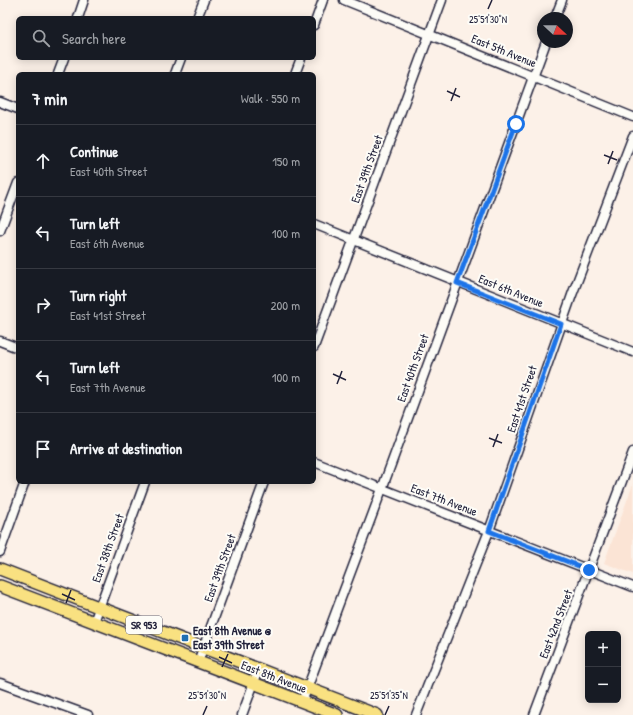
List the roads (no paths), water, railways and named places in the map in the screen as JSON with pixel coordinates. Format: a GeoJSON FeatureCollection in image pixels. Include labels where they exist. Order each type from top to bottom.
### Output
{"type":"FeatureCollection","features":[{"type":"Feature","properties":{"kind":"main road","name":"East 8th Avenue"},"geometry":{"type":"LineString","coordinates":[[0,569],[377,715]]}},
{"type":"Feature","properties":{"kind":"main road","name":"East 8th Avenue"},"geometry":{"type":"LineString","coordinates":[[0,586],[337,715]]}},
{"type":"Feature","properties":{"kind":"street"},"geometry":{"type":"LineString","coordinates":[[79,16],[84,0]]}},
{"type":"Feature","properties":{"kind":"street"},"geometry":{"type":"LineString","coordinates":[[197,16],[204,0]]}},
{"type":"Feature","properties":{"kind":"street"},"geometry":{"type":"LineString","coordinates":[[316,19],[323,0]]}},
{"type":"Feature","properties":{"kind":"street","name":"East 5th Avenue"},"geometry":{"type":"LineString","coordinates":[[344,0],[633,117]]}},
{"type":"Feature","properties":{"kind":"street","name":"East 39th Street"},"geometry":{"type":"LineString","coordinates":[[316,342],[442,0]]}},
{"type":"Feature","properties":{"kind":"street"},"geometry":{"type":"LineString","coordinates":[[557,12],[562,0]]}},
{"type":"Feature","properties":{"kind":"street","name":"East 40th Street"},"geometry":{"type":"LineString","coordinates":[[302,702],[544,48]]}},
{"type":"Feature","properties":{"kind":"street"},"geometry":{"type":"LineString","coordinates":[[59,72],[63,60]]}},
{"type":"Feature","properties":{"kind":"street"},"geometry":{"type":"LineString","coordinates":[[176,72],[180,60]]}},
{"type":"Feature","properties":{"kind":"street"},"geometry":{"type":"LineString","coordinates":[[296,72],[300,60]]}},
{"type":"Feature","properties":{"kind":"street"},"geometry":{"type":"LineString","coordinates":[[0,102],[16,108]]}},
{"type":"Feature","properties":{"kind":"street","name":"East 41st Street"},"geometry":{"type":"LineString","coordinates":[[416,715],[489,531],[561,324],[633,136]]}},
{"type":"Feature","properties":{"kind":"street"},"geometry":{"type":"LineString","coordinates":[[0,231],[16,188]]}},
{"type":"Feature","properties":{"kind":"street","name":"East 6th Avenue"},"geometry":{"type":"LineString","coordinates":[[316,225],[457,283],[633,352]]}},
{"type":"Feature","properties":{"kind":"street"},"geometry":{"type":"LineString","coordinates":[[0,341],[16,347]]}},
{"type":"Feature","properties":{"kind":"street","name":"East 42nd Street"},"geometry":{"type":"LineString","coordinates":[[534,715],[633,452]]}},
{"type":"Feature","properties":{"kind":"street","name":"East 7th Avenue"},"geometry":{"type":"LineString","coordinates":[[316,463],[633,587]]}},
{"type":"Feature","properties":{"kind":"street"},"geometry":{"type":"LineString","coordinates":[[0,552],[24,484]]}},
{"type":"Feature","properties":{"kind":"street","name":"East 38th Street"},"geometry":{"type":"LineString","coordinates":[[94,622],[144,484]]}},
{"type":"Feature","properties":{"kind":"street","name":"East 39th Street"},"geometry":{"type":"LineString","coordinates":[[198,662],[263,484]]}},
{"type":"Feature","properties":{"kind":"street"},"geometry":{"type":"LineString","coordinates":[[242,715],[259,669]]}},
{"type":"Feature","properties":{"kind":"street"},"geometry":{"type":"LineString","coordinates":[[0,683],[88,715]]}},
{"type":"Feature","properties":{"kind":"place","name":"East 8th Avenue @ East 39th Street"},"geometry":{"type":"Point","coordinates":[185,638]}}]}
